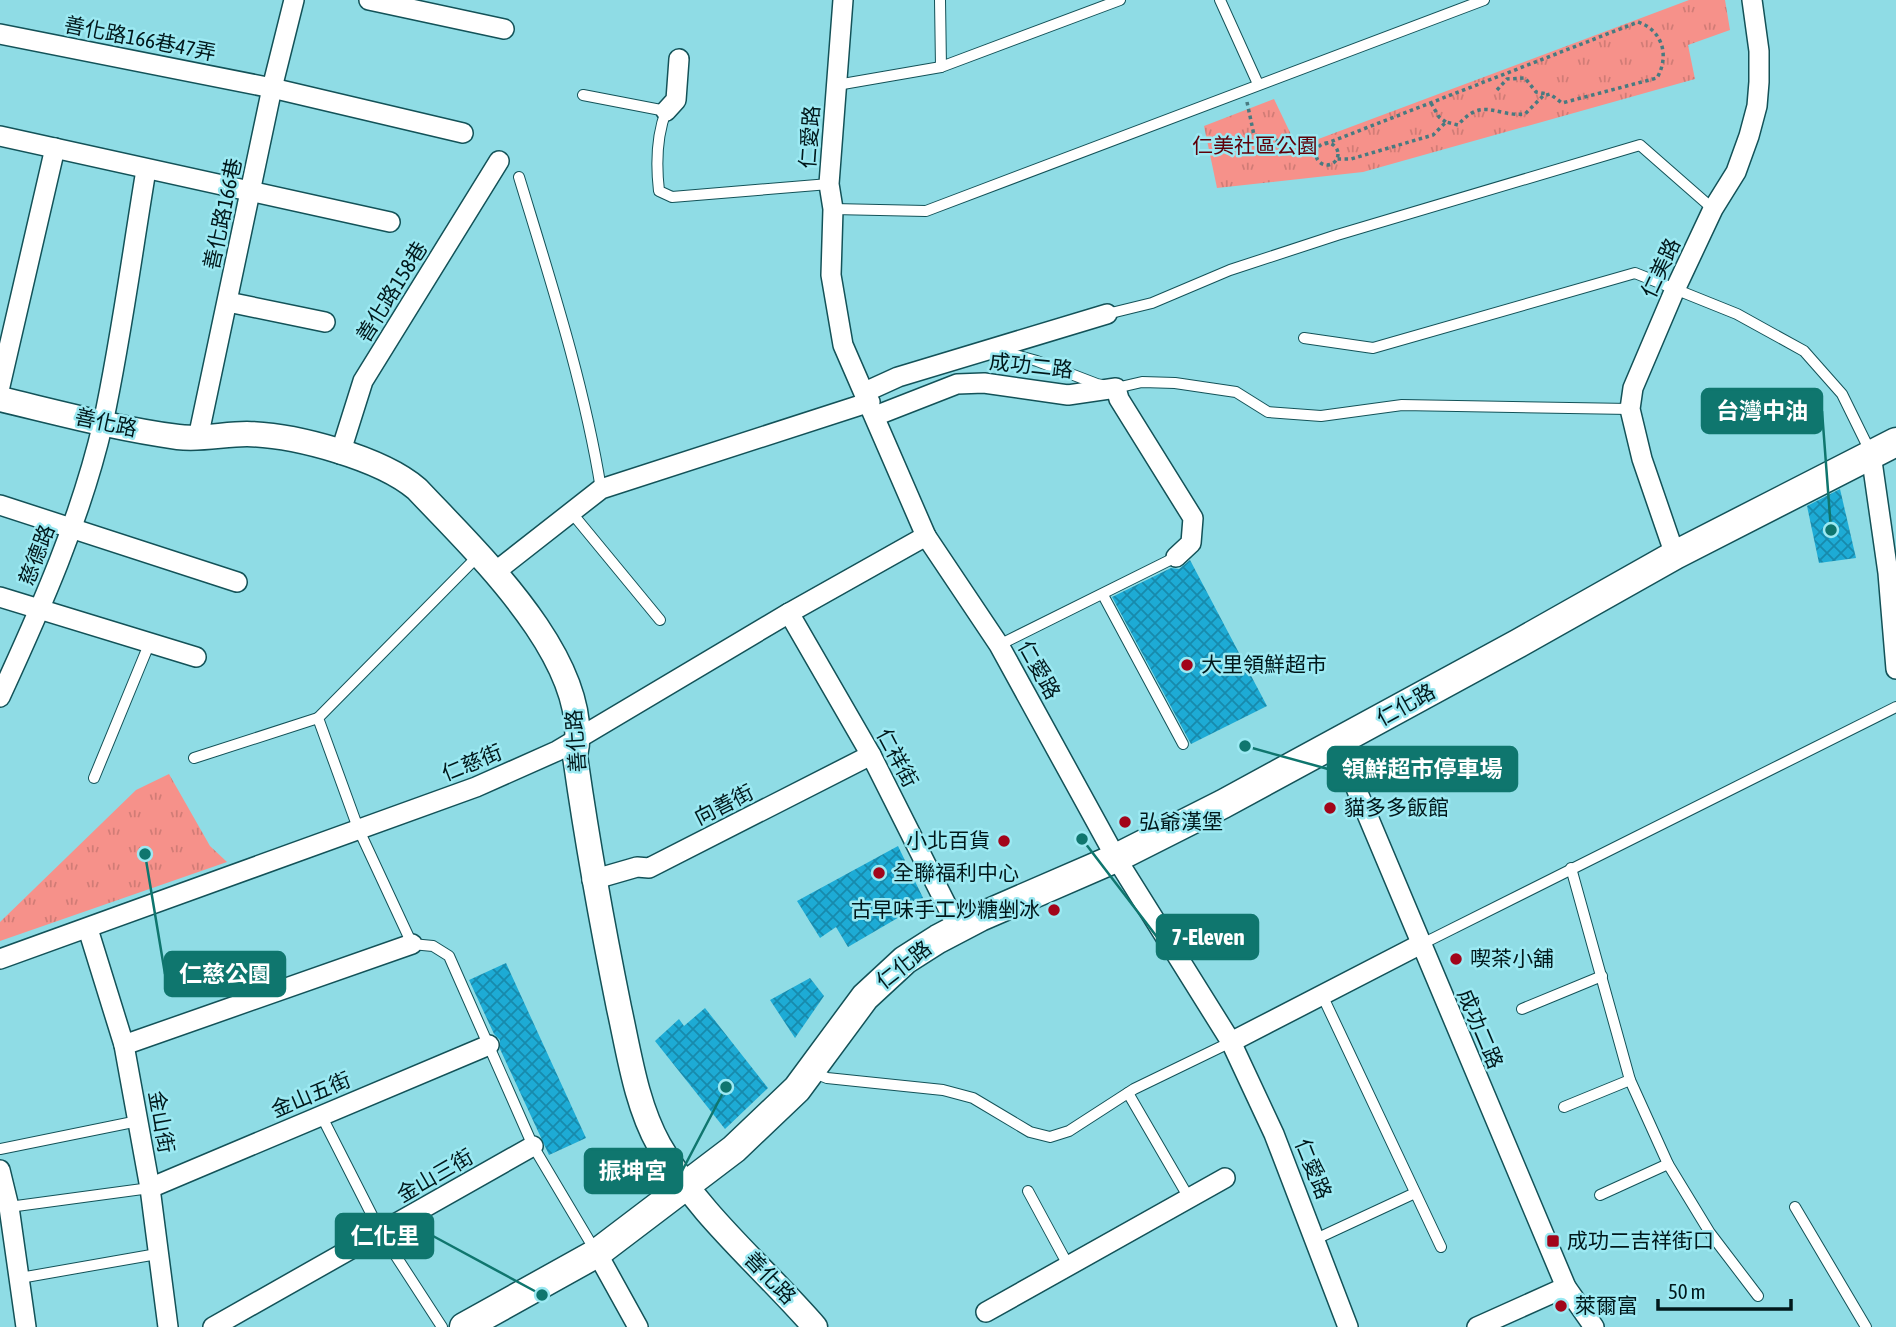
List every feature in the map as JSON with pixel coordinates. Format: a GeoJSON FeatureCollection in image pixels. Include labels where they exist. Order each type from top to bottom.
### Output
{"type":"FeatureCollection","features":[{"type":"Feature","properties":{"kind":"main road","name":"仁化路"},"geometry":{"type":"LineString","coordinates":[[464,1327],[597,1253],[754,1132],[811,1072],[837,1032],[884,979],[905,960],[958,928],[1116,858],[1337,743],[1675,555],[1883,448]]}},
{"type":"Feature","properties":{"kind":"street","name":"善化路166巷"},"geometry":{"type":"LineString","coordinates":[[198,438],[272,89],[294,0]]}},
{"type":"Feature","properties":{"kind":"street"},"geometry":{"type":"LineString","coordinates":[[369,0],[504,29]]}},
{"type":"Feature","properties":{"kind":"street","name":"仁愛路"},"geometry":{"type":"LineString","coordinates":[[843,0],[829,184],[834,209],[831,275],[844,345],[926,537],[999,645],[1116,858],[1231,1042],[1274,1134],[1348,1327]]}},
{"type":"Feature","properties":{"kind":"street","name":"仁美路"},"geometry":{"type":"LineString","coordinates":[[1675,555],[1638,447],[1630,410],[1633,388],[1713,209],[1736,172],[1757,106],[1759,51],[1752,0]]}},
{"type":"Feature","properties":{"kind":"street","name":"善化路166巷47弄"},"geometry":{"type":"LineString","coordinates":[[0,34],[272,89],[463,133]]}},
{"type":"Feature","properties":{"kind":"street"},"geometry":{"type":"LineString","coordinates":[[666,111],[676,100],[679,58]]}},
{"type":"Feature","properties":{"kind":"street"},"geometry":{"type":"LineString","coordinates":[[0,136],[390,222]]}},
{"type":"Feature","properties":{"kind":"street"},"geometry":{"type":"LineString","coordinates":[[0,386],[55,148]]}},
{"type":"Feature","properties":{"kind":"street","name":"善化路158巷"},"geometry":{"type":"LineString","coordinates":[[340,454],[363,381],[499,161]]}},
{"type":"Feature","properties":{"kind":"street","name":"慈德路"},"geometry":{"type":"LineString","coordinates":[[0,697],[40,610],[72,526],[103,423],[146,170]]}},
{"type":"Feature","properties":{"kind":"street"},"geometry":{"type":"LineString","coordinates":[[228,302],[325,322]]}},
{"type":"Feature","properties":{"kind":"street","name":"成功二路"},"geometry":{"type":"LineString","coordinates":[[870,403],[898,377],[1107,314]]}},
{"type":"Feature","properties":{"kind":"street","name":"成功二路"},"geometry":{"type":"LineString","coordinates":[[487,564],[571,512],[601,489],[870,403],[957,384],[984,383],[1068,395],[1116,388]]}},
{"type":"Feature","properties":{"kind":"street"},"geometry":{"type":"LineString","coordinates":[[1116,388],[1119,399],[1193,519],[1191,543],[1176,556]]}},
{"type":"Feature","properties":{"kind":"street","name":"善化路"},"geometry":{"type":"LineString","coordinates":[[0,399],[161,435],[198,438],[223,434],[288,438],[382,466],[403,477],[487,564],[532,620],[558,665],[572,697],[579,739],[575,756],[593,880],[641,1101],[658,1143],[685,1186],[722,1230],[815,1327]]}},
{"type":"Feature","properties":{"kind":"street"},"geometry":{"type":"LineString","coordinates":[[1883,448],[1888,573],[1896,669]]}},
{"type":"Feature","properties":{"kind":"street"},"geometry":{"type":"LineString","coordinates":[[0,505],[72,526],[237,582]]}},
{"type":"Feature","properties":{"kind":"street","name":"仁慈街"},"geometry":{"type":"LineString","coordinates":[[0,959],[476,787],[579,739],[789,613],[926,537]]}},
{"type":"Feature","properties":{"kind":"street"},"geometry":{"type":"LineString","coordinates":[[0,597],[196,657]]}},
{"type":"Feature","properties":{"kind":"street","name":"仁祥街"},"geometry":{"type":"LineString","coordinates":[[789,613],[871,755],[958,928]]}},
{"type":"Feature","properties":{"kind":"street","name":"成功二路"},"geometry":{"type":"LineString","coordinates":[[1337,743],[1419,945],[1566,1286],[1594,1327]]}},
{"type":"Feature","properties":{"kind":"street","name":"向善街"},"geometry":{"type":"LineString","coordinates":[[593,880],[637,867],[649,868],[871,755]]}},
{"type":"Feature","properties":{"kind":"street","name":"金山街"},"geometry":{"type":"LineString","coordinates":[[88,929],[124,1045],[150,1188],[168,1327]]}},
{"type":"Feature","properties":{"kind":"street"},"geometry":{"type":"LineString","coordinates":[[124,1045],[412,944]]}},
{"type":"Feature","properties":{"kind":"street"},"geometry":{"type":"LineString","coordinates":[[1231,1042],[1419,945]]}},
{"type":"Feature","properties":{"kind":"street","name":"金山五街"},"geometry":{"type":"LineString","coordinates":[[150,1188],[489,1045]]}},
{"type":"Feature","properties":{"kind":"street","name":"金山三街"},"geometry":{"type":"LineString","coordinates":[[213,1327],[533,1146]]}},
{"type":"Feature","properties":{"kind":"street"},"geometry":{"type":"LineString","coordinates":[[0,1170],[9,1207],[26,1327]]}},
{"type":"Feature","properties":{"kind":"street"},"geometry":{"type":"LineString","coordinates":[[986,1312],[1225,1178]]}},
{"type":"Feature","properties":{"kind":"street"},"geometry":{"type":"LineString","coordinates":[[597,1253],[638,1327]]}},
{"type":"Feature","properties":{"kind":"street"},"geometry":{"type":"LineString","coordinates":[[1477,1327],[1566,1286]]}},
{"type":"Feature","properties":{"kind":"lane"},"geometry":{"type":"LineString","coordinates":[[940,0],[941,67]]}},
{"type":"Feature","properties":{"kind":"lane"},"geometry":{"type":"LineString","coordinates":[[837,85],[941,67],[1120,0]]}},
{"type":"Feature","properties":{"kind":"lane"},"geometry":{"type":"LineString","coordinates":[[1220,0],[1258,84]]}},
{"type":"Feature","properties":{"kind":"lane"},"geometry":{"type":"LineString","coordinates":[[834,209],[926,211],[1484,0]]}},
{"type":"Feature","properties":{"kind":"lane"},"geometry":{"type":"LineString","coordinates":[[583,95],[666,111],[660,126],[658,177],[659,191],[671,197],[829,184]]}},
{"type":"Feature","properties":{"kind":"lane"},"geometry":{"type":"LineString","coordinates":[[1107,314],[1152,303],[1230,270],[1337,235],[1640,145],[1713,209]]}},
{"type":"Feature","properties":{"kind":"lane"},"geometry":{"type":"LineString","coordinates":[[519,177],[555,296],[593,442],[601,489]]}},
{"type":"Feature","properties":{"kind":"lane"},"geometry":{"type":"LineString","coordinates":[[1304,338],[1374,348],[1635,272],[1761,325],[1804,351],[1842,394],[1883,448]]}},
{"type":"Feature","properties":{"kind":"lane"},"geometry":{"type":"LineString","coordinates":[[993,348],[1116,388],[1142,382],[1175,383],[1236,392],[1268,412],[1321,416],[1402,405],[1630,410]]}},
{"type":"Feature","properties":{"kind":"lane"},"geometry":{"type":"LineString","coordinates":[[571,512],[660,620]]}},
{"type":"Feature","properties":{"kind":"lane"},"geometry":{"type":"LineString","coordinates":[[999,645],[1176,556]]}},
{"type":"Feature","properties":{"kind":"lane"},"geometry":{"type":"LineString","coordinates":[[194,758],[318,718],[487,564]]}},
{"type":"Feature","properties":{"kind":"lane"},"geometry":{"type":"LineString","coordinates":[[1103,595],[1183,744]]}},
{"type":"Feature","properties":{"kind":"lane"},"geometry":{"type":"LineString","coordinates":[[93,778],[150,642]]}},
{"type":"Feature","properties":{"kind":"lane"},"geometry":{"type":"LineString","coordinates":[[1419,945],[1896,707]]}},
{"type":"Feature","properties":{"kind":"lane"},"geometry":{"type":"LineString","coordinates":[[318,718],[358,828],[412,944],[433,946],[449,956],[533,1146],[597,1253]]}},
{"type":"Feature","properties":{"kind":"lane"},"geometry":{"type":"LineString","coordinates":[[1571,868],[1630,1080],[1668,1164],[1710,1233],[1758,1296]]}},
{"type":"Feature","properties":{"kind":"lane"},"geometry":{"type":"LineString","coordinates":[[1522,1009],[1602,976]]}},
{"type":"Feature","properties":{"kind":"lane"},"geometry":{"type":"LineString","coordinates":[[1322,995],[1441,1247]]}},
{"type":"Feature","properties":{"kind":"lane"},"geometry":{"type":"LineString","coordinates":[[811,1072],[827,1079],[943,1090],[973,1098],[1030,1132],[1051,1136],[1069,1131],[1128,1093],[1231,1042]]}},
{"type":"Feature","properties":{"kind":"lane"},"geometry":{"type":"LineString","coordinates":[[1564,1107],[1630,1080]]}},
{"type":"Feature","properties":{"kind":"lane"},"geometry":{"type":"LineString","coordinates":[[1128,1093],[1189,1198]]}},
{"type":"Feature","properties":{"kind":"lane"},"geometry":{"type":"LineString","coordinates":[[321,1115],[381,1233],[442,1327]]}},
{"type":"Feature","properties":{"kind":"lane"},"geometry":{"type":"LineString","coordinates":[[0,1149],[138,1121]]}},
{"type":"Feature","properties":{"kind":"lane"},"geometry":{"type":"LineString","coordinates":[[1600,1195],[1668,1164]]}},
{"type":"Feature","properties":{"kind":"lane"},"geometry":{"type":"LineString","coordinates":[[9,1207],[150,1188]]}},
{"type":"Feature","properties":{"kind":"lane"},"geometry":{"type":"LineString","coordinates":[[1028,1191],[1068,1265]]}},
{"type":"Feature","properties":{"kind":"lane"},"geometry":{"type":"LineString","coordinates":[[1316,1239],[1415,1193]]}},
{"type":"Feature","properties":{"kind":"lane"},"geometry":{"type":"LineString","coordinates":[[1795,1207],[1866,1327]]}},
{"type":"Feature","properties":{"kind":"lane"},"geometry":{"type":"LineString","coordinates":[[20,1278],[157,1254]]}},
{"type":"Feature","properties":{"kind":"path"},"geometry":{"type":"LineString","coordinates":[[1507,79],[1525,78],[1536,92],[1550,94],[1562,103],[1657,78],[1661,72],[1662,40],[1656,31],[1638,22],[1325,144],[1318,150],[1317,158],[1321,163],[1329,165],[1337,159],[1351,159],[1433,135],[1446,122],[1458,125],[1474,110],[1485,108],[1525,114],[1543,96],[1550,94]]}},
{"type":"Feature","properties":{"kind":"path"},"geometry":{"type":"LineString","coordinates":[[1497,90],[1507,79],[1507,73]]}},
{"type":"Feature","properties":{"kind":"path"},"geometry":{"type":"LineString","coordinates":[[1243,90],[1254,135],[1318,150]]}},
{"type":"Feature","properties":{"kind":"path"},"geometry":{"type":"LineString","coordinates":[[1431,103],[1439,117],[1451,125]]}},
{"type":"Feature","properties":{"kind":"path"},"geometry":{"type":"LineString","coordinates":[[1325,144],[1336,148],[1337,159]]}},
{"type":"Feature","properties":{"kind":"green space","name":"仁美社區公園"},"geometry":{"type":"Polygon","coordinates":[[[1689,0],[1725,0],[1730,30],[1688,45],[1695,79],[1363,172],[1217,188],[1204,126],[1274,99],[1297,147],[1689,0]]]}},
{"type":"Feature","properties":{"kind":"green space"},"geometry":{"type":"Polygon","coordinates":[[[169,774],[210,846],[227,862],[0,941],[0,922],[136,790],[169,774]]]}},
{"type":"Feature","properties":{"kind":"building"},"geometry":{"type":"Polygon","coordinates":[[[1840,489],[1856,558],[1819,563],[1807,506],[1840,489]]]}},
{"type":"Feature","properties":{"kind":"building"},"geometry":{"type":"Polygon","coordinates":[[[1190,560],[1267,706],[1191,744],[1112,597],[1171,568],[1179,569],[1190,560]]]}},
{"type":"Feature","properties":{"kind":"building","name":"全聯福利中心"},"geometry":{"type":"Polygon","coordinates":[[[898,846],[925,902],[848,947],[836,927],[820,938],[797,901],[898,846]]]}},
{"type":"Feature","properties":{"kind":"building"},"geometry":{"type":"Polygon","coordinates":[[[506,963],[586,1138],[549,1155],[500,1049],[500,1040],[494,1034],[469,980],[506,963]]]}},
{"type":"Feature","properties":{"kind":"building"},"geometry":{"type":"Polygon","coordinates":[[[810,978],[824,996],[795,1038],[770,1000],[810,978]]]}},
{"type":"Feature","properties":{"kind":"building"},"geometry":{"type":"Polygon","coordinates":[[[705,1008],[768,1088],[725,1129],[655,1041],[679,1019],[684,1026],[705,1008]]]}},
{"type":"Feature","properties":{"kind":"place","name":"台灣中油"},"geometry":{"type":"Point","coordinates":[1831,530]}},
{"type":"Feature","properties":{"kind":"place","name":"大里領鮮超市"},"geometry":{"type":"Point","coordinates":[1187,665]}},
{"type":"Feature","properties":{"kind":"place","name":"領鮮超市停車場"},"geometry":{"type":"Point","coordinates":[1245,746]}},
{"type":"Feature","properties":{"kind":"place","name":"貓多多飯館"},"geometry":{"type":"Point","coordinates":[1330,808]}},
{"type":"Feature","properties":{"kind":"place","name":"弘爺漢堡"},"geometry":{"type":"Point","coordinates":[1125,822]}},
{"type":"Feature","properties":{"kind":"place","name":"7-Eleven"},"geometry":{"type":"Point","coordinates":[1082,839]}},
{"type":"Feature","properties":{"kind":"place","name":"小北百貨"},"geometry":{"type":"Point","coordinates":[1004,841]}},
{"type":"Feature","properties":{"kind":"place","name":"仁慈公園"},"geometry":{"type":"Point","coordinates":[145,854]}},
{"type":"Feature","properties":{"kind":"place","name":"全聯福利中心"},"geometry":{"type":"Point","coordinates":[879,873]}},
{"type":"Feature","properties":{"kind":"place","name":"古早味手工炒糖剉冰"},"geometry":{"type":"Point","coordinates":[1054,910]}},
{"type":"Feature","properties":{"kind":"place","name":"喫茶小舖"},"geometry":{"type":"Point","coordinates":[1456,959]}},
{"type":"Feature","properties":{"kind":"place","name":"振坤宮"},"geometry":{"type":"Point","coordinates":[726,1087]}},
{"type":"Feature","properties":{"kind":"place","name":"成功二吉祥街口"},"geometry":{"type":"Point","coordinates":[1553,1241]}},
{"type":"Feature","properties":{"kind":"place","name":"仁化里"},"geometry":{"type":"Point","coordinates":[542,1295]}},
{"type":"Feature","properties":{"kind":"place","name":"萊爾富"},"geometry":{"type":"Point","coordinates":[1561,1306]}}]}
